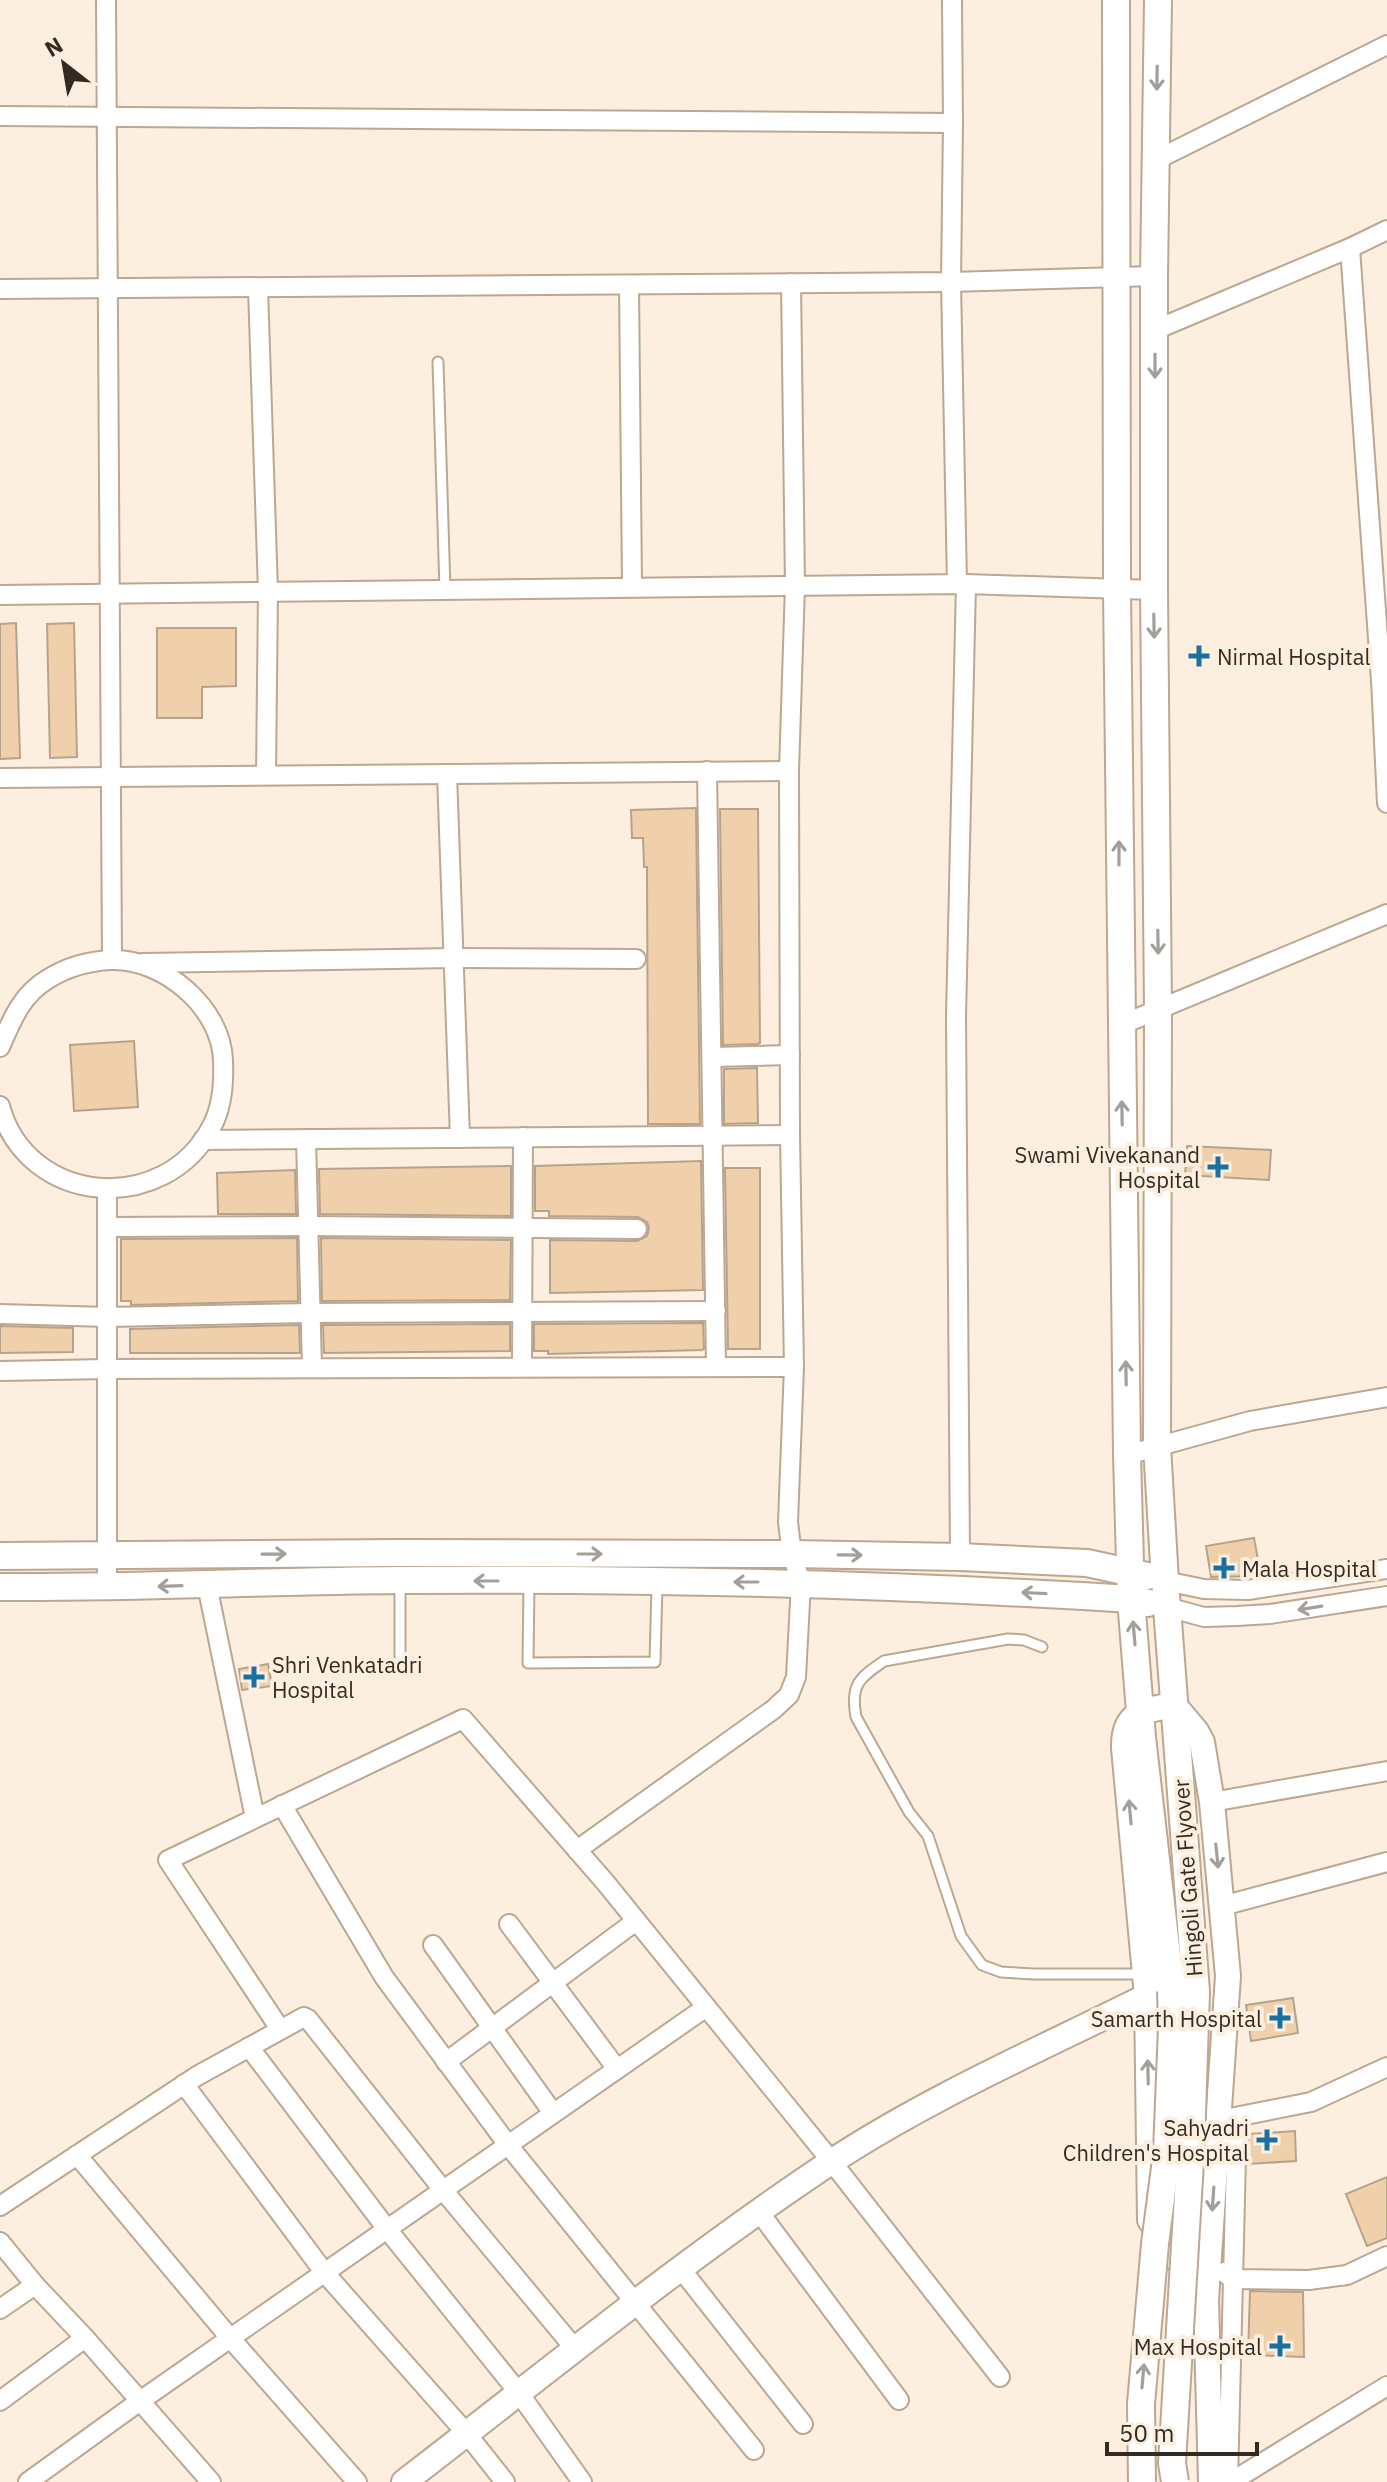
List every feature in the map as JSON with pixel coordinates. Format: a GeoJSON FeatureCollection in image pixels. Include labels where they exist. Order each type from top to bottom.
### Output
{"type":"FeatureCollection","features":[{"type":"Feature","properties":{"kind":"main road","name":"Hingoli Gate Flyover"},"geometry":{"type":"LineString","coordinates":[[1116,0],[1121,1025],[1131,1599],[1165,1988],[1191,2145],[1172,2463],[1175,2482]]}},
{"type":"Feature","properties":{"kind":"main road","name":"Hingoli Gate Flyover"},"geometry":{"type":"LineString","coordinates":[[1142,2482],[1141,2404],[1155,2244],[1167,2152],[1172,2027],[1165,1988],[1174,1705],[1157,1446],[1154,276],[1158,0]]}},
{"type":"Feature","properties":{"kind":"main road"},"geometry":{"type":"LineString","coordinates":[[0,1556],[399,1553],[960,1557],[1087,1563],[1131,1571],[1166,1594]]}},
{"type":"Feature","properties":{"kind":"main road"},"geometry":{"type":"LineString","coordinates":[[0,1587],[107,1588],[400,1580],[801,1583],[959,1588],[1131,1599],[1166,1594]]}},
{"type":"Feature","properties":{"kind":"street"},"geometry":{"type":"LineString","coordinates":[[106,0],[112,960]]}},
{"type":"Feature","properties":{"kind":"street"},"geometry":{"type":"LineString","coordinates":[[952,0],[951,282],[962,584],[956,1017],[960,1557]]}},
{"type":"Feature","properties":{"kind":"street"},"geometry":{"type":"LineString","coordinates":[[1156,160],[1387,45]]}},
{"type":"Feature","properties":{"kind":"street"},"geometry":{"type":"LineString","coordinates":[[0,116],[953,123]]}},
{"type":"Feature","properties":{"kind":"street"},"geometry":{"type":"LineString","coordinates":[[1155,330],[1387,230]]}},
{"type":"Feature","properties":{"kind":"street"},"geometry":{"type":"LineString","coordinates":[[1350,248],[1384,678],[1387,803]]}},
{"type":"Feature","properties":{"kind":"street"},"geometry":{"type":"LineString","coordinates":[[0,289],[951,282],[1154,276]]}},
{"type":"Feature","properties":{"kind":"street"},"geometry":{"type":"LineString","coordinates":[[577,1850],[774,1709],[789,1695],[796,1677],[801,1583],[792,1554],[788,1522],[794,1367],[790,1135],[789,771],[795,585],[791,283]]}},
{"type":"Feature","properties":{"kind":"street"},"geometry":{"type":"LineString","coordinates":[[629,285],[632,587]]}},
{"type":"Feature","properties":{"kind":"street"},"geometry":{"type":"LineString","coordinates":[[258,288],[268,592],[266,775]]}},
{"type":"Feature","properties":{"kind":"street"},"geometry":{"type":"LineString","coordinates":[[0,595],[962,584],[1154,590]]}},
{"type":"Feature","properties":{"kind":"street"},"geometry":{"type":"LineString","coordinates":[[707,771],[716,1367]]}},
{"type":"Feature","properties":{"kind":"street"},"geometry":{"type":"LineString","coordinates":[[0,778],[789,771]]}},
{"type":"Feature","properties":{"kind":"street"},"geometry":{"type":"LineString","coordinates":[[447,774],[460,1138]]}},
{"type":"Feature","properties":{"kind":"street"},"geometry":{"type":"LineString","coordinates":[[1121,1025],[1387,914]]}},
{"type":"Feature","properties":{"kind":"street"},"geometry":{"type":"LineString","coordinates":[[0,1047],[17,1006],[45,980],[74,966],[112,960],[138,963],[454,958],[636,959]]}},
{"type":"Feature","properties":{"kind":"street"},"geometry":{"type":"LineString","coordinates":[[0,1106],[4,1121],[18,1145],[42,1168],[78,1185],[122,1189],[152,1181],[180,1165],[195,1151],[212,1126],[221,1103],[223,1058],[214,1025],[199,1002],[177,982],[138,963]]}},
{"type":"Feature","properties":{"kind":"street"},"geometry":{"type":"LineString","coordinates":[[713,1057],[790,1055]]}},
{"type":"Feature","properties":{"kind":"street"},"geometry":{"type":"LineString","coordinates":[[203,1140],[790,1135]]}},
{"type":"Feature","properties":{"kind":"street"},"geometry":{"type":"LineString","coordinates":[[522,1367],[523,1137]]}},
{"type":"Feature","properties":{"kind":"street"},"geometry":{"type":"LineString","coordinates":[[306,1139],[312,1368]]}},
{"type":"Feature","properties":{"kind":"street"},"geometry":{"type":"LineString","coordinates":[[107,1189],[107,1588]]}},
{"type":"Feature","properties":{"kind":"street"},"geometry":{"type":"LineString","coordinates":[[107,1227],[523,1226],[637,1229]]}},
{"type":"Feature","properties":{"kind":"street"},"geometry":{"type":"LineString","coordinates":[[0,1314],[108,1317],[716,1311]]}},
{"type":"Feature","properties":{"kind":"street"},"geometry":{"type":"LineString","coordinates":[[0,1371],[794,1367]]}},
{"type":"Feature","properties":{"kind":"street"},"geometry":{"type":"LineString","coordinates":[[1127,1455],[1250,1421],[1387,1397]]}},
{"type":"Feature","properties":{"kind":"street"},"geometry":{"type":"LineString","coordinates":[[1166,1594],[1204,1589],[1248,1590],[1387,1569]]}},
{"type":"Feature","properties":{"kind":"street"},"geometry":{"type":"LineString","coordinates":[[207,1585],[255,1818]]}},
{"type":"Feature","properties":{"kind":"street"},"geometry":{"type":"LineString","coordinates":[[1166,1594],[1204,1617],[1270,1614],[1387,1596]]}},
{"type":"Feature","properties":{"kind":"street"},"geometry":{"type":"LineString","coordinates":[[1141,1710],[1174,1705],[1196,1731],[1202,1742],[1212,1802],[1228,1976],[1232,2279],[1230,2482]]}},
{"type":"Feature","properties":{"kind":"street"},"geometry":{"type":"LineString","coordinates":[[280,2029],[168,1860],[463,1719],[636,1921],[832,2162],[1000,2377]]}},
{"type":"Feature","properties":{"kind":"street"},"geometry":{"type":"LineString","coordinates":[[1212,1802],[1387,1771]]}},
{"type":"Feature","properties":{"kind":"street"},"geometry":{"type":"LineString","coordinates":[[282,1805],[384,1977],[446,2062],[508,2145],[754,2450]]}},
{"type":"Feature","properties":{"kind":"street"},"geometry":{"type":"LineString","coordinates":[[1222,1906],[1387,1862]]}},
{"type":"Feature","properties":{"kind":"street"},"geometry":{"type":"LineString","coordinates":[[446,2062],[636,1921]]}},
{"type":"Feature","properties":{"kind":"street"},"geometry":{"type":"LineString","coordinates":[[509,1924],[617,2069]]}},
{"type":"Feature","properties":{"kind":"street"},"geometry":{"type":"LineString","coordinates":[[433,1945],[553,2113]]}},
{"type":"Feature","properties":{"kind":"street"},"geometry":{"type":"LineString","coordinates":[[404,2482],[681,2269],[832,2162],[918,2111],[1165,1988]]}},
{"type":"Feature","properties":{"kind":"street"},"geometry":{"type":"LineString","coordinates":[[1165,1988],[1150,2220],[1206,2300]]}},
{"type":"Feature","properties":{"kind":"street"},"geometry":{"type":"LineString","coordinates":[[28,2482],[705,2008]]}},
{"type":"Feature","properties":{"kind":"street"},"geometry":{"type":"LineString","coordinates":[[0,2206],[184,2084],[301,2017],[308,2019],[443,2190],[576,2350]]}},
{"type":"Feature","properties":{"kind":"street"},"geometry":{"type":"LineString","coordinates":[[249,2047],[387,2229],[519,2393],[582,2482]]}},
{"type":"Feature","properties":{"kind":"street"},"geometry":{"type":"LineString","coordinates":[[1228,2118],[1311,2102],[1387,2067]]}},
{"type":"Feature","properties":{"kind":"street"},"geometry":{"type":"LineString","coordinates":[[184,2084],[324,2272],[467,2434],[505,2482]]}},
{"type":"Feature","properties":{"kind":"street"},"geometry":{"type":"LineString","coordinates":[[1211,2482],[1206,2300],[1228,2118]]}},
{"type":"Feature","properties":{"kind":"street"},"geometry":{"type":"LineString","coordinates":[[77,2155],[230,2338],[357,2482]]}},
{"type":"Feature","properties":{"kind":"street"},"geometry":{"type":"LineString","coordinates":[[760,2213],[899,2400]]}},
{"type":"Feature","properties":{"kind":"street"},"geometry":{"type":"LineString","coordinates":[[0,2242],[211,2482]]}},
{"type":"Feature","properties":{"kind":"street"},"geometry":{"type":"LineString","coordinates":[[1209,2261],[1232,2279],[1309,2280],[1347,2275],[1387,2256]]}},
{"type":"Feature","properties":{"kind":"street"},"geometry":{"type":"LineString","coordinates":[[681,2269],[803,2424]]}},
{"type":"Feature","properties":{"kind":"street"},"geometry":{"type":"LineString","coordinates":[[0,2309],[35,2285]]}},
{"type":"Feature","properties":{"kind":"street"},"geometry":{"type":"LineString","coordinates":[[0,2401],[85,2338]]}},
{"type":"Feature","properties":{"kind":"street"},"geometry":{"type":"LineString","coordinates":[[1230,2482],[1387,2386]]}},
{"type":"Feature","properties":{"kind":"lane"},"geometry":{"type":"LineString","coordinates":[[438,362],[445,590]]}},
{"type":"Feature","properties":{"kind":"lane"},"geometry":{"type":"LineString","coordinates":[[399,1553],[400,1666]]}},
{"type":"Feature","properties":{"kind":"lane"},"geometry":{"type":"LineString","coordinates":[[529,1581],[528,1663],[655,1662],[657,1582]]}},
{"type":"Feature","properties":{"kind":"lane"},"geometry":{"type":"LineString","coordinates":[[1042,1647],[1024,1640],[1008,1639],[884,1661],[856,1684],[853,1700],[856,1717],[909,1812],[928,1836],[961,1936],[982,1965],[1001,1972],[1165,1988]]}},
{"type":"Feature","properties":{"kind":"building"},"geometry":{"type":"Polygon","coordinates":[[[16,623],[20,758],[0,759],[0,624],[16,623]]]}},
{"type":"Feature","properties":{"kind":"building"},"geometry":{"type":"Polygon","coordinates":[[[74,623],[77,757],[50,758],[47,624],[74,623]]]}},
{"type":"Feature","properties":{"kind":"building"},"geometry":{"type":"Polygon","coordinates":[[[157,628],[236,628],[236,686],[202,687],[202,718],[157,718],[157,628]]]}},
{"type":"Feature","properties":{"kind":"building"},"geometry":{"type":"Polygon","coordinates":[[[696,808],[700,1124],[648,1124],[647,867],[644,867],[643,838],[632,838],[631,810],[696,808]]]}},
{"type":"Feature","properties":{"kind":"building"},"geometry":{"type":"Polygon","coordinates":[[[720,809],[758,809],[760,1043],[757,1044],[723,1045],[720,809]]]}},
{"type":"Feature","properties":{"kind":"building"},"geometry":{"type":"Polygon","coordinates":[[[134,1041],[138,1107],[74,1111],[70,1045],[134,1041]]]}},
{"type":"Feature","properties":{"kind":"building"},"geometry":{"type":"Polygon","coordinates":[[[757,1068],[758,1123],[724,1124],[724,1069],[757,1068]]]}},
{"type":"Feature","properties":{"kind":"building"},"geometry":{"type":"Polygon","coordinates":[[[1187,1146],[1271,1150],[1269,1180],[1185,1175],[1187,1146]]]}},
{"type":"Feature","properties":{"kind":"building"},"geometry":{"type":"Polygon","coordinates":[[[701,1161],[703,1290],[550,1293],[550,1240],[637,1241],[647,1236],[649,1228],[647,1222],[638,1217],[549,1216],[549,1211],[535,1211],[535,1166],[701,1161]]]}},
{"type":"Feature","properties":{"kind":"building"},"geometry":{"type":"Polygon","coordinates":[[[511,1166],[511,1216],[320,1214],[319,1169],[511,1166]]]}},
{"type":"Feature","properties":{"kind":"building"},"geometry":{"type":"Polygon","coordinates":[[[725,1168],[760,1168],[760,1349],[728,1349],[725,1168]]]}},
{"type":"Feature","properties":{"kind":"building"},"geometry":{"type":"Polygon","coordinates":[[[295,1170],[296,1214],[218,1214],[217,1173],[295,1170]]]}},
{"type":"Feature","properties":{"kind":"building"},"geometry":{"type":"Polygon","coordinates":[[[297,1238],[298,1301],[131,1305],[131,1301],[121,1301],[121,1239],[297,1238]]]}},
{"type":"Feature","properties":{"kind":"building"},"geometry":{"type":"Polygon","coordinates":[[[321,1238],[511,1240],[510,1300],[322,1301],[321,1238]]]}},
{"type":"Feature","properties":{"kind":"building"},"geometry":{"type":"Polygon","coordinates":[[[703,1323],[702,1350],[548,1354],[548,1351],[534,1351],[534,1324],[703,1323]]]}},
{"type":"Feature","properties":{"kind":"building"},"geometry":{"type":"Polygon","coordinates":[[[510,1324],[510,1351],[324,1353],[323,1325],[510,1324]]]}},
{"type":"Feature","properties":{"kind":"building"},"geometry":{"type":"Polygon","coordinates":[[[299,1325],[300,1353],[130,1353],[130,1329],[299,1325]]]}},
{"type":"Feature","properties":{"kind":"building"},"geometry":{"type":"Polygon","coordinates":[[[0,1326],[73,1328],[73,1352],[0,1353],[0,1326]]]}},
{"type":"Feature","properties":{"kind":"building"},"geometry":{"type":"Polygon","coordinates":[[[1254,1538],[1261,1576],[1211,1577],[1206,1546],[1254,1538]]]}},
{"type":"Feature","properties":{"kind":"building"},"geometry":{"type":"Polygon","coordinates":[[[268,1664],[272,1686],[242,1690],[239,1669],[268,1664]]]}},
{"type":"Feature","properties":{"kind":"building"},"geometry":{"type":"Polygon","coordinates":[[[1293,1998],[1298,2033],[1251,2041],[1246,2005],[1293,1998]]]}},
{"type":"Feature","properties":{"kind":"building"},"geometry":{"type":"Polygon","coordinates":[[[1295,2131],[1296,2161],[1248,2164],[1249,2134],[1295,2131]]]}},
{"type":"Feature","properties":{"kind":"building"},"geometry":{"type":"Polygon","coordinates":[[[1387,2177],[1387,2238],[1367,2246],[1346,2194],[1387,2177]]]}},
{"type":"Feature","properties":{"kind":"building"},"geometry":{"type":"Polygon","coordinates":[[[1250,2291],[1303,2292],[1304,2357],[1248,2355],[1250,2291]]]}},
{"type":"Feature","properties":{"kind":"place","name":"Nirmal Hospital"},"geometry":{"type":"Point","coordinates":[1199,656]}},
{"type":"Feature","properties":{"kind":"place","name":"Swami Vivekanand Hospital"},"geometry":{"type":"Point","coordinates":[1218,1167]}},
{"type":"Feature","properties":{"kind":"place","name":"Mala Hospital"},"geometry":{"type":"Point","coordinates":[1224,1568]}},
{"type":"Feature","properties":{"kind":"place","name":"Shri Venkatadri Hospital"},"geometry":{"type":"Point","coordinates":[254,1677]}},
{"type":"Feature","properties":{"kind":"place","name":"Samarth Hospital"},"geometry":{"type":"Point","coordinates":[1280,2018]}},
{"type":"Feature","properties":{"kind":"place","name":"Sahyadri Children's Hospital"},"geometry":{"type":"Point","coordinates":[1267,2140]}},
{"type":"Feature","properties":{"kind":"place","name":"Max Hospital"},"geometry":{"type":"Point","coordinates":[1280,2346]}}]}
